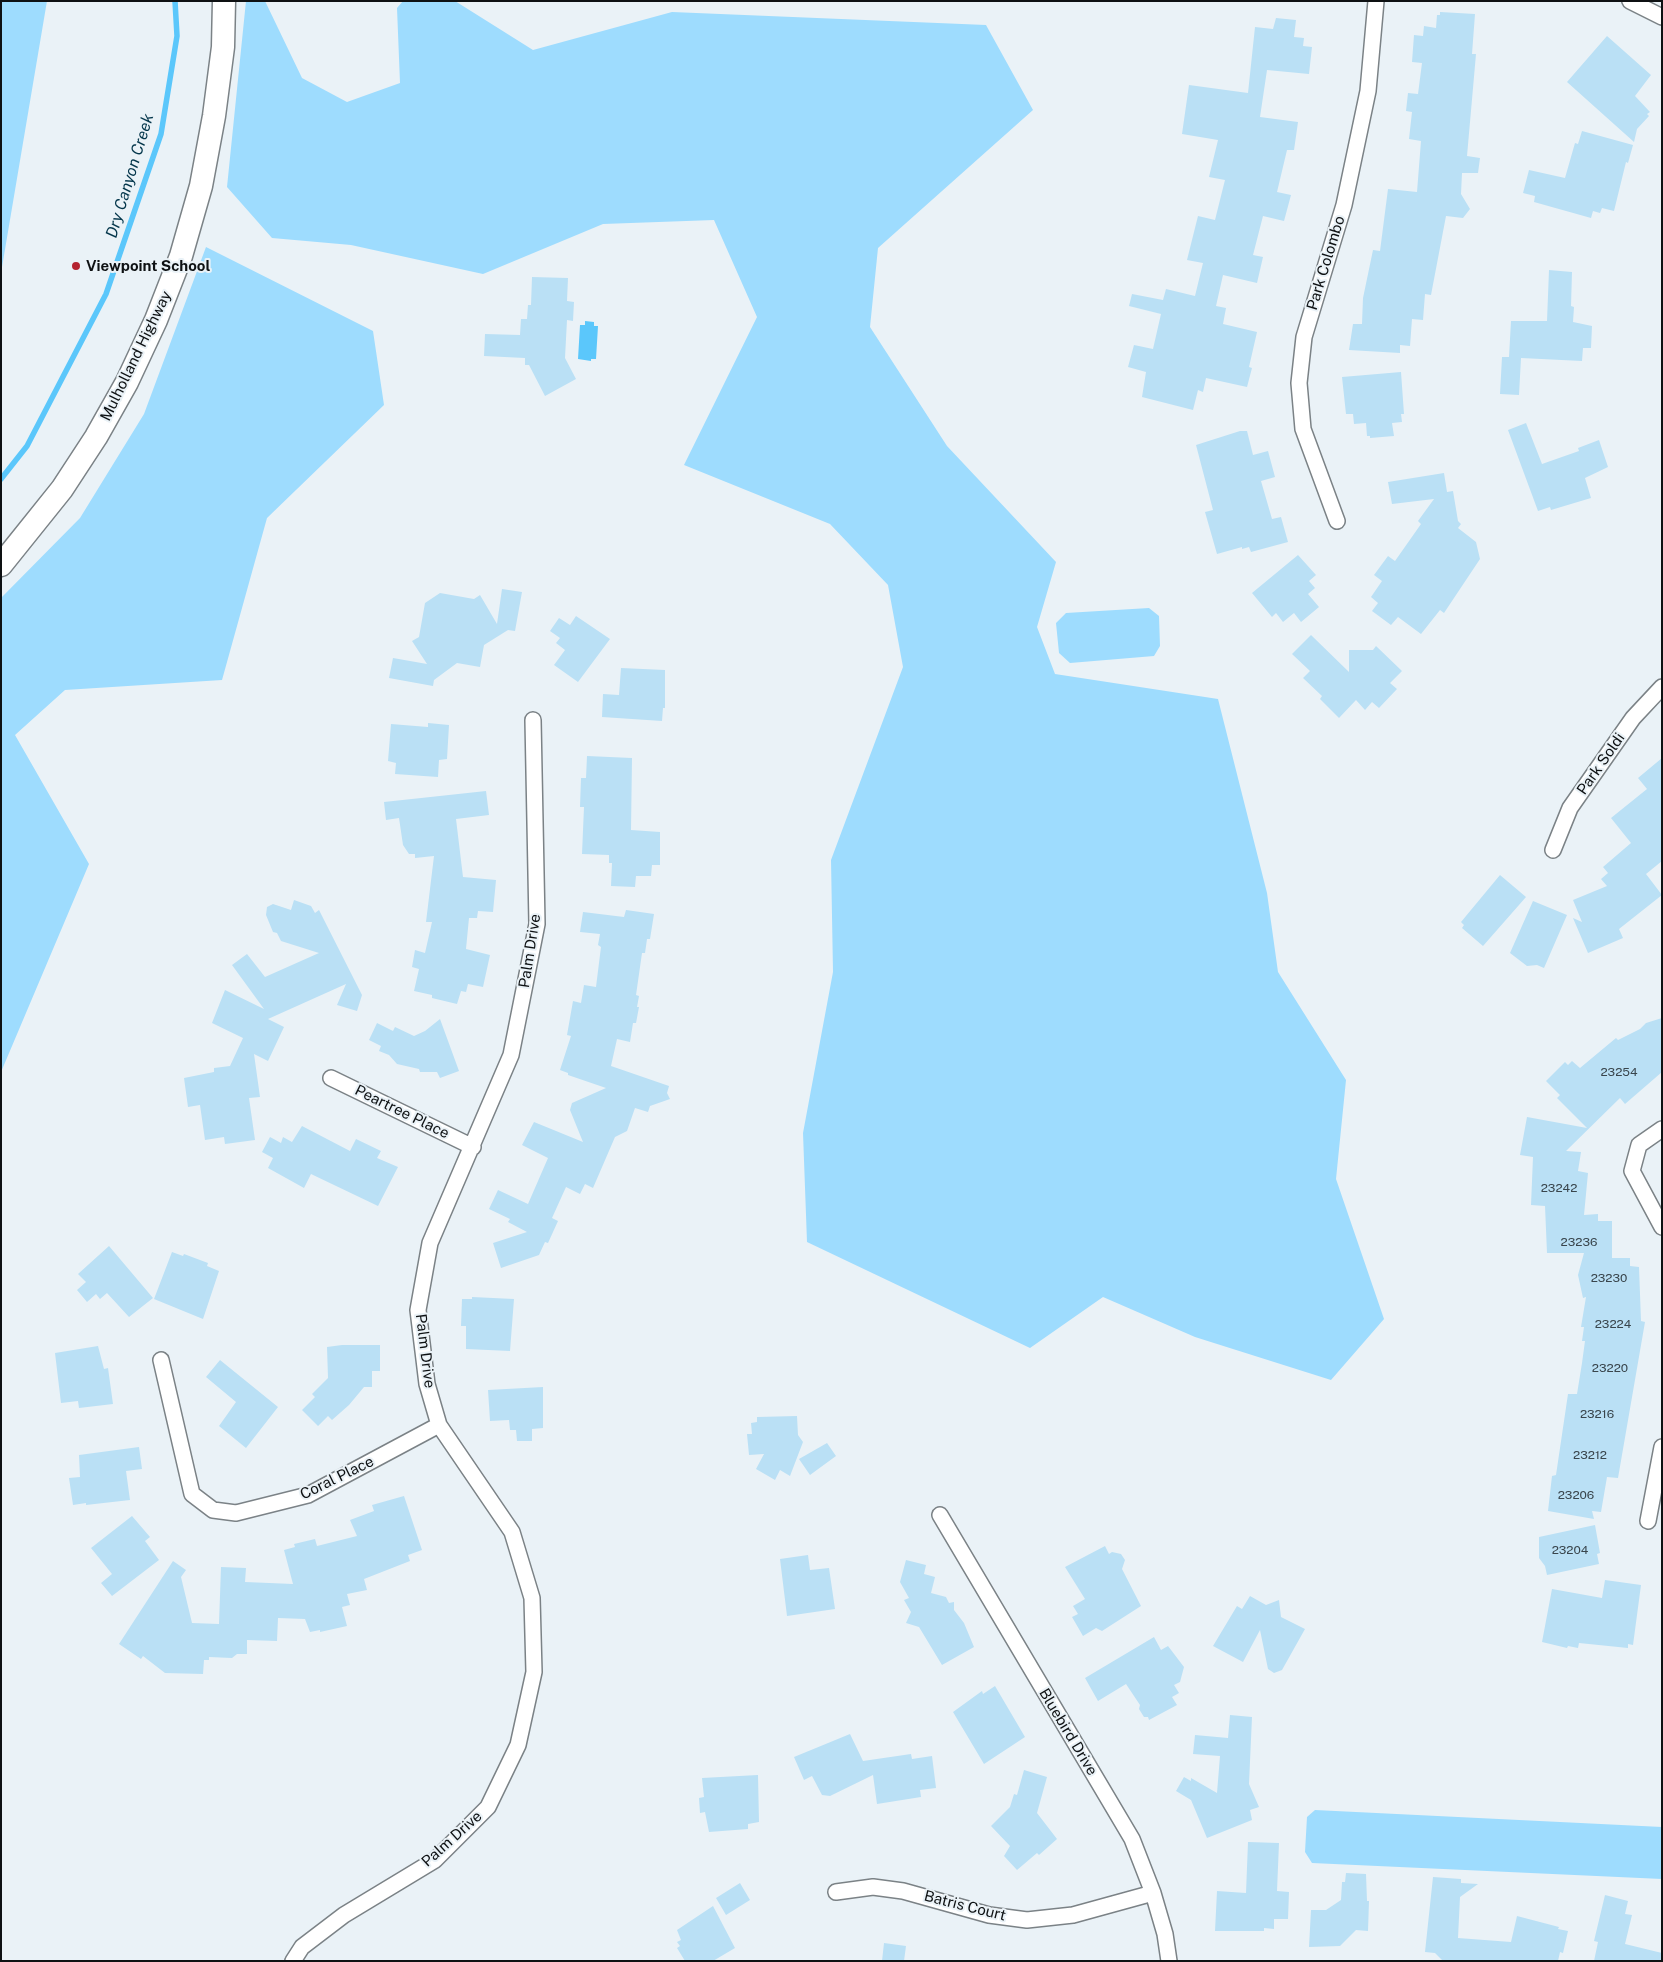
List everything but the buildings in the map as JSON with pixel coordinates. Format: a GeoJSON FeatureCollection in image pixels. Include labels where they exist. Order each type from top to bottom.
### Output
{"type":"FeatureCollection","features":[{"type":"Feature","properties":{"kind":"main road","name":"Mulholland Highway"},"geometry":{"type":"LineString","coordinates":[[1,565],[45,511],[96,437],[127,382],[160,310],[181,256],[201,186],[214,116],[223,47],[224,1]]}},
{"type":"Feature","properties":{"kind":"street","name":"Park Colombo"},"geometry":{"type":"LineString","coordinates":[[1337,521],[1304,429],[1299,383],[1304,337],[1344,205],[1368,91],[1376,1]]}},
{"type":"Feature","properties":{"kind":"street"},"geometry":{"type":"LineString","coordinates":[[1630,1],[1662,17]]}},
{"type":"Feature","properties":{"kind":"street","name":"Park Soldi"},"geometry":{"type":"LineString","coordinates":[[1553,850],[1570,808],[1633,718],[1662,687]]}},
{"type":"Feature","properties":{"kind":"street","name":"Palm Drive"},"geometry":{"type":"LineString","coordinates":[[293,1961],[302,1948],[344,1915],[434,1860],[488,1808],[518,1745],[534,1672],[532,1598],[512,1532],[439,1425],[427,1384],[418,1310],[430,1243],[511,1055],[537,924],[533,720]]}},
{"type":"Feature","properties":{"kind":"street","name":"Peartree Place"},"geometry":{"type":"LineString","coordinates":[[331,1078],[472,1147]]}},
{"type":"Feature","properties":{"kind":"street"},"geometry":{"type":"LineString","coordinates":[[1662,1130],[1639,1146],[1632,1171],[1662,1227]]}},
{"type":"Feature","properties":{"kind":"street","name":"Coral Place"},"geometry":{"type":"LineString","coordinates":[[161,1360],[192,1494],[213,1510],[236,1513],[308,1495],[439,1425]]}},
{"type":"Feature","properties":{"kind":"street"},"geometry":{"type":"LineString","coordinates":[[1648,1521],[1662,1447]]}},
{"type":"Feature","properties":{"kind":"street","name":"Bluebird Drive"},"geometry":{"type":"LineString","coordinates":[[940,1515],[1132,1839],[1153,1893],[1165,1934],[1169,1961]]}},
{"type":"Feature","properties":{"kind":"street","name":"Batris Court"},"geometry":{"type":"LineString","coordinates":[[836,1892],[873,1887],[903,1891],[989,1915],[1027,1920],[1073,1915],[1153,1893]]}},
{"type":"Feature","properties":{"kind":"shaded area"},"geometry":{"type":"Polygon","coordinates":[[[1,1],[47,1],[1,273],[1,1]]]}},
{"type":"Feature","properties":{"kind":"shaded area"},"geometry":{"type":"Polygon","coordinates":[[[246,1],[265,1],[302,78],[347,102],[400,83],[397,8],[403,1],[455,1],[533,50],[672,12],[986,25],[1033,110],[878,248],[870,327],[947,446],[1056,562],[1037,627],[1055,674],[1218,699],[1267,893],[1278,972],[1346,1080],[1336,1179],[1384,1319],[1331,1380],[1195,1337],[1103,1297],[1030,1348],[807,1242],[803,1133],[833,972],[831,860],[903,667],[888,585],[830,524],[684,465],[757,317],[714,220],[603,224],[483,274],[351,245],[272,238],[227,187],[246,1]]]}},
{"type":"Feature","properties":{"kind":"shaded area"},"geometry":{"type":"Polygon","coordinates":[[[206,247],[373,331],[384,405],[267,518],[222,680],[65,690],[15,735],[89,864],[1,1072],[1,598],[80,518],[144,414],[206,247]]]}},
{"type":"Feature","properties":{"kind":"shaded area"},"geometry":{"type":"Polygon","coordinates":[[[585,321],[594,322],[594,326],[598,326],[596,359],[591,359],[591,361],[578,359],[580,325],[585,325],[585,321]]]}},
{"type":"Feature","properties":{"kind":"shaded area"},"geometry":{"type":"Polygon","coordinates":[[[1149,608],[1159,616],[1160,646],[1154,656],[1070,663],[1059,653],[1056,623],[1066,613],[1149,608]]]}},
{"type":"Feature","properties":{"kind":"shaded area"},"geometry":{"type":"Polygon","coordinates":[[[1315,1810],[1662,1827],[1662,1879],[1312,1863],[1305,1852],[1307,1817],[1315,1810]]]}},
{"type":"Feature","properties":{"kind":"waterway","name":"Dry Canyon Creek"},"geometry":{"type":"LineString","coordinates":[[1,479],[27,446],[106,294],[161,134],[177,36],[175,1]]}},
{"type":"Feature","properties":{"kind":"place","name":"Viewpoint School"},"geometry":{"type":"Point","coordinates":[76,266]}}]}
